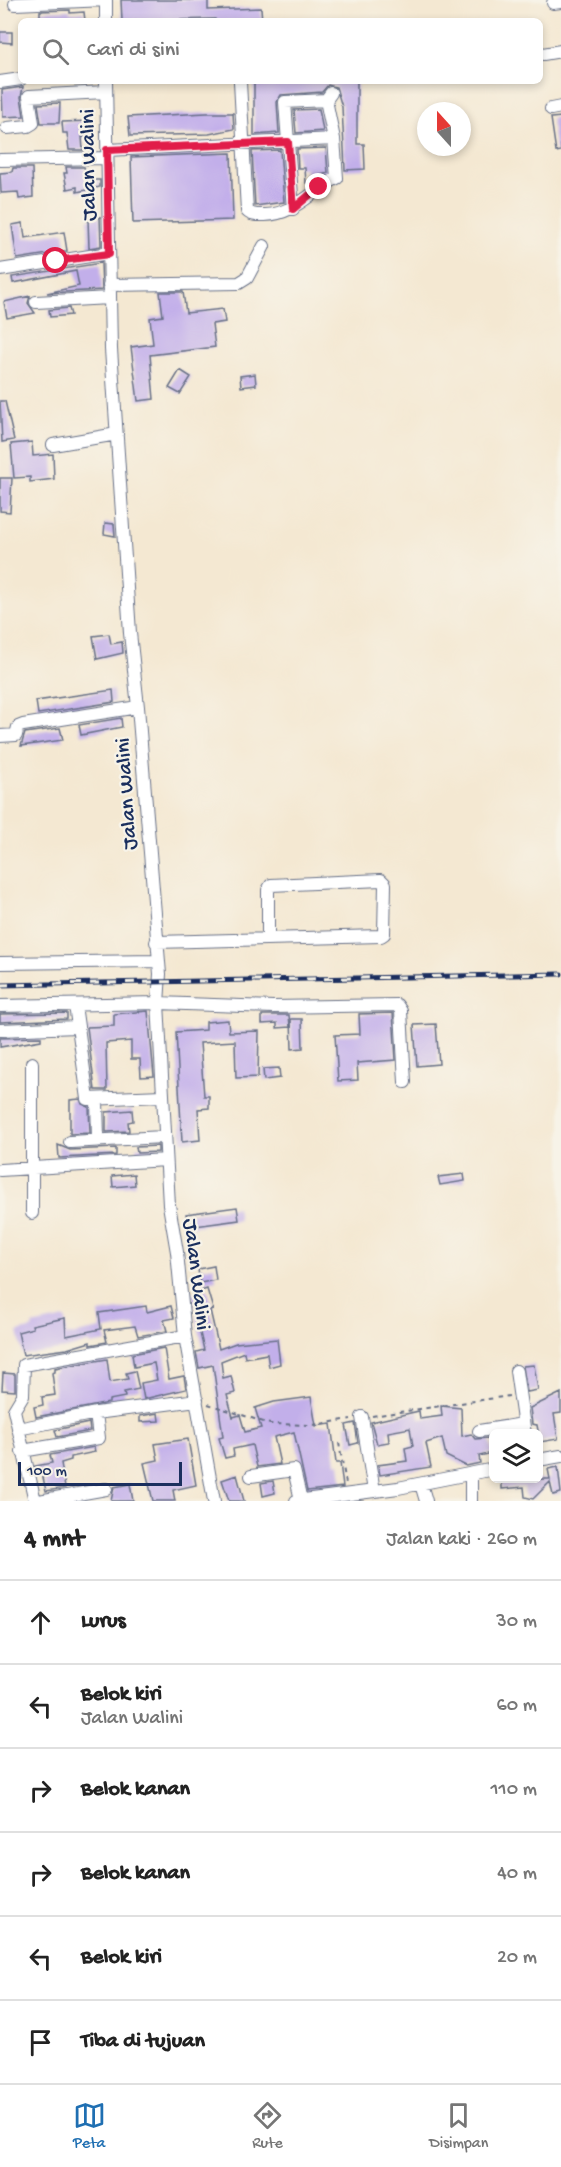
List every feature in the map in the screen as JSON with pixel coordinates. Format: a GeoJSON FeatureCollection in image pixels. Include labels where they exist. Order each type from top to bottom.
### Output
{"type":"FeatureCollection","features":[{"type":"Feature","properties":{"kind":"street"},"geometry":{"type":"LineString","coordinates":[[15,4],[106,0],[106,18]]}},
{"type":"Feature","properties":{"kind":"street"},"geometry":{"type":"LineString","coordinates":[[543,54],[561,51]]}},
{"type":"Feature","properties":{"kind":"street"},"geometry":{"type":"LineString","coordinates":[[0,82],[18,79]]}},
{"type":"Feature","properties":{"kind":"street"},"geometry":{"type":"LineString","coordinates":[[8,128],[28,126],[33,123],[29,84]]}},
{"type":"Feature","properties":{"kind":"street"},"geometry":{"type":"LineString","coordinates":[[240,84],[249,214],[281,214],[293,209],[319,187],[337,178],[328,97],[285,102],[293,209]]}},
{"type":"Feature","properties":{"kind":"street"},"geometry":{"type":"LineString","coordinates":[[29,96],[106,87]]}},
{"type":"Feature","properties":{"kind":"street","name":"Jalan Walini"},"geometry":{"type":"LineString","coordinates":[[106,87],[109,291],[130,633],[158,961],[164,1137],[185,1336],[214,1501]]}},
{"type":"Feature","properties":{"kind":"street"},"geometry":{"type":"LineString","coordinates":[[0,160],[334,139]]}},
{"type":"Feature","properties":{"kind":"street"},"geometry":{"type":"LineString","coordinates":[[36,302],[109,291],[239,283],[247,278],[264,246]]}},
{"type":"Feature","properties":{"kind":"street"},"geometry":{"type":"LineString","coordinates":[[0,270],[109,254]]}},
{"type":"Feature","properties":{"kind":"street"},"geometry":{"type":"LineString","coordinates":[[53,445],[117,434]]}},
{"type":"Feature","properties":{"kind":"street"},"geometry":{"type":"LineString","coordinates":[[0,736],[16,735],[18,727],[22,724],[138,707]]}},
{"type":"Feature","properties":{"kind":"street"},"geometry":{"type":"LineString","coordinates":[[156,942],[381,936],[384,934],[385,884],[381,880],[271,885],[267,890],[268,938]]}},
{"type":"Feature","properties":{"kind":"street"},"geometry":{"type":"LineString","coordinates":[[0,963],[158,961]]}},
{"type":"Feature","properties":{"kind":"street"},"geometry":{"type":"LineString","coordinates":[[0,1006],[158,1003],[273,1007],[397,1005],[401,1011],[405,1082]]}},
{"type":"Feature","properties":{"kind":"street"},"geometry":{"type":"LineString","coordinates":[[75,1005],[88,1099],[97,1101],[162,1096]]}},
{"type":"Feature","properties":{"kind":"street"},"geometry":{"type":"LineString","coordinates":[[0,1030],[77,1028]]}},
{"type":"Feature","properties":{"kind":"street"},"geometry":{"type":"LineString","coordinates":[[32,1063],[32,1213]]}},
{"type":"Feature","properties":{"kind":"street"},"geometry":{"type":"LineString","coordinates":[[97,1101],[98,1140]]}},
{"type":"Feature","properties":{"kind":"street"},"geometry":{"type":"LineString","coordinates":[[70,1142],[164,1137]]}},
{"type":"Feature","properties":{"kind":"street"},"geometry":{"type":"LineString","coordinates":[[0,1170],[166,1160]]}},
{"type":"Feature","properties":{"kind":"street"},"geometry":{"type":"LineString","coordinates":[[106,1489],[37,1501],[22,1451],[14,1410],[23,1395],[24,1365],[185,1336]]}},
{"type":"Feature","properties":{"kind":"street"},"geometry":{"type":"LineString","coordinates":[[516,1371],[524,1429]]}},
{"type":"Feature","properties":{"kind":"street"},"geometry":{"type":"LineString","coordinates":[[18,1429],[96,1413],[196,1400]]}},
{"type":"Feature","properties":{"kind":"street"},"geometry":{"type":"LineString","coordinates":[[22,1451],[99,1438],[96,1413]]}},
{"type":"Feature","properties":{"kind":"street"},"geometry":{"type":"LineString","coordinates":[[362,1417],[374,1491]]}},
{"type":"Feature","properties":{"kind":"street"},"geometry":{"type":"LineString","coordinates":[[479,1431],[489,1431]]}},
{"type":"Feature","properties":{"kind":"street"},"geometry":{"type":"LineString","coordinates":[[543,1459],[561,1456]]}},
{"type":"Feature","properties":{"kind":"street"},"geometry":{"type":"LineString","coordinates":[[251,1476],[294,1470],[299,1500],[329,1499],[489,1470]]}},
{"type":"Feature","properties":{"kind":"street"},"geometry":{"type":"LineString","coordinates":[[471,1474],[471,1501]]}},
{"type":"Feature","properties":{"kind":"street"},"geometry":{"type":"LineString","coordinates":[[422,1484],[426,1501]]}},
{"type":"Feature","properties":{"kind":"path"},"geometry":{"type":"LineString","coordinates":[[339,1443],[347,1495]]}},
{"type":"Feature","properties":{"kind":"building"},"geometry":{"type":"Polygon","coordinates":[[[121,0],[208,0],[208,10],[261,8],[262,18],[122,18],[121,0]]]}},
{"type":"Feature","properties":{"kind":"building"},"geometry":{"type":"Polygon","coordinates":[[[40,11],[84,12],[85,18],[40,18],[40,11]]]}},
{"type":"Feature","properties":{"kind":"building"},"geometry":{"type":"Polygon","coordinates":[[[0,32],[12,32],[12,43],[0,42],[0,32]]]}},
{"type":"Feature","properties":{"kind":"building"},"geometry":{"type":"Polygon","coordinates":[[[254,84],[357,84],[357,144],[364,144],[365,169],[345,170],[342,107],[336,87],[328,85],[322,92],[281,95],[277,102],[279,133],[254,135],[254,84]]]}},
{"type":"Feature","properties":{"kind":"building"},"geometry":{"type":"Polygon","coordinates":[[[23,87],[21,97],[24,116],[3,117],[2,90],[23,87]]]}},
{"type":"Feature","properties":{"kind":"building"},"geometry":{"type":"Polygon","coordinates":[[[60,103],[59,123],[41,123],[38,104],[60,103]]]}},
{"type":"Feature","properties":{"kind":"building"},"geometry":{"type":"Polygon","coordinates":[[[319,109],[323,131],[296,133],[294,110],[319,109]]]}},
{"type":"Feature","properties":{"kind":"building"},"geometry":{"type":"Polygon","coordinates":[[[233,113],[234,129],[209,134],[130,136],[128,117],[233,113]]]}},
{"type":"Feature","properties":{"kind":"building"},"geometry":{"type":"Polygon","coordinates":[[[561,117],[561,151],[556,152],[551,118],[561,117]]]}},
{"type":"Feature","properties":{"kind":"building"},"geometry":{"type":"Polygon","coordinates":[[[90,121],[90,128],[95,127],[95,136],[82,137],[83,150],[69,150],[67,133],[63,133],[62,122],[90,121]]]}},
{"type":"Feature","properties":{"kind":"building"},"geometry":{"type":"Polygon","coordinates":[[[326,148],[328,173],[318,176],[319,179],[314,183],[306,183],[305,168],[298,168],[297,149],[326,148]]]}},
{"type":"Feature","properties":{"kind":"building"},"geometry":{"type":"Polygon","coordinates":[[[280,150],[284,202],[255,206],[252,151],[280,150]]]}},
{"type":"Feature","properties":{"kind":"building"},"geometry":{"type":"Polygon","coordinates":[[[231,153],[233,220],[133,223],[131,157],[231,153]]]}},
{"type":"Feature","properties":{"kind":"building"},"geometry":{"type":"Polygon","coordinates":[[[66,167],[84,167],[89,180],[100,180],[100,187],[77,192],[77,187],[67,189],[64,173],[67,173],[66,167]]]}},
{"type":"Feature","properties":{"kind":"building"},"geometry":{"type":"Polygon","coordinates":[[[13,168],[32,168],[33,197],[19,199],[18,192],[1,193],[0,173],[12,172],[13,168]]]}},
{"type":"Feature","properties":{"kind":"building"},"geometry":{"type":"Polygon","coordinates":[[[100,217],[101,246],[89,248],[88,219],[100,217]]]}},
{"type":"Feature","properties":{"kind":"building"},"geometry":{"type":"Polygon","coordinates":[[[23,223],[25,238],[64,232],[67,251],[17,259],[12,225],[23,223]]]}},
{"type":"Feature","properties":{"kind":"building"},"geometry":{"type":"Polygon","coordinates":[[[101,263],[102,290],[47,293],[79,286],[76,271],[13,283],[12,277],[101,263]]]}},
{"type":"Feature","properties":{"kind":"building"},"geometry":{"type":"Polygon","coordinates":[[[160,292],[183,292],[186,313],[223,309],[225,322],[212,324],[215,347],[150,355],[154,399],[138,401],[131,347],[153,344],[150,318],[163,316],[160,292]]]}},
{"type":"Feature","properties":{"kind":"building"},"geometry":{"type":"Polygon","coordinates":[[[30,296],[28,303],[35,313],[7,318],[4,302],[30,296]]]}},
{"type":"Feature","properties":{"kind":"building"},"geometry":{"type":"Polygon","coordinates":[[[69,308],[71,315],[50,317],[49,310],[69,308]]]}},
{"type":"Feature","properties":{"kind":"building"},"geometry":{"type":"Polygon","coordinates":[[[180,370],[191,377],[180,394],[169,388],[180,370]]]}},
{"type":"Feature","properties":{"kind":"building"},"geometry":{"type":"Polygon","coordinates":[[[255,374],[256,385],[241,387],[240,376],[255,374]]]}},
{"type":"Feature","properties":{"kind":"building"},"geometry":{"type":"Polygon","coordinates":[[[0,401],[5,401],[14,440],[2,442],[0,401]]]}},
{"type":"Feature","properties":{"kind":"building"},"geometry":{"type":"Polygon","coordinates":[[[32,442],[33,456],[53,454],[54,479],[30,482],[30,477],[14,478],[11,444],[32,442]]]}},
{"type":"Feature","properties":{"kind":"building"},"geometry":{"type":"Polygon","coordinates":[[[0,478],[12,478],[10,512],[0,511],[0,478]]]}},
{"type":"Feature","properties":{"kind":"building"},"geometry":{"type":"Polygon","coordinates":[[[105,523],[114,524],[115,536],[104,534],[105,523]]]}},
{"type":"Feature","properties":{"kind":"building"},"geometry":{"type":"Polygon","coordinates":[[[109,634],[111,644],[122,642],[123,653],[97,659],[93,636],[109,634]]]}},
{"type":"Feature","properties":{"kind":"building"},"geometry":{"type":"Polygon","coordinates":[[[113,690],[114,702],[38,714],[36,701],[113,690]]]}},
{"type":"Feature","properties":{"kind":"building"},"geometry":{"type":"Polygon","coordinates":[[[121,718],[122,727],[81,735],[79,725],[121,718]]]}},
{"type":"Feature","properties":{"kind":"building"},"geometry":{"type":"Polygon","coordinates":[[[60,728],[63,740],[21,746],[25,733],[60,728]]]}},
{"type":"Feature","properties":{"kind":"building"},"geometry":{"type":"Polygon","coordinates":[[[148,1011],[154,1076],[141,1077],[140,1059],[131,1059],[131,1041],[106,1043],[107,1090],[95,1090],[87,1027],[114,1026],[114,1014],[148,1011]]]}},
{"type":"Feature","properties":{"kind":"building"},"geometry":{"type":"Polygon","coordinates":[[[67,1013],[67,1019],[0,1022],[0,1014],[67,1013]]]}},
{"type":"Feature","properties":{"kind":"building"},"geometry":{"type":"Polygon","coordinates":[[[393,1013],[396,1060],[357,1063],[358,1080],[338,1081],[335,1035],[360,1034],[359,1014],[393,1013]]]}},
{"type":"Feature","properties":{"kind":"building"},"geometry":{"type":"Polygon","coordinates":[[[262,1015],[289,1015],[290,1027],[277,1028],[277,1023],[262,1024],[262,1015]]]}},
{"type":"Feature","properties":{"kind":"building"},"geometry":{"type":"Polygon","coordinates":[[[291,1019],[302,1019],[303,1048],[292,1049],[291,1019]]]}},
{"type":"Feature","properties":{"kind":"building"},"geometry":{"type":"Polygon","coordinates":[[[228,1020],[229,1032],[259,1031],[258,1077],[236,1078],[235,1041],[200,1043],[204,1096],[209,1096],[209,1108],[198,1109],[200,1140],[182,1142],[176,1032],[206,1030],[206,1022],[228,1020]]]}},
{"type":"Feature","properties":{"kind":"building"},"geometry":{"type":"Polygon","coordinates":[[[436,1024],[439,1064],[417,1066],[414,1025],[436,1024]]]}},
{"type":"Feature","properties":{"kind":"building"},"geometry":{"type":"Polygon","coordinates":[[[41,1037],[41,1040],[0,1047],[0,1038],[41,1037]]]}},
{"type":"Feature","properties":{"kind":"building"},"geometry":{"type":"Polygon","coordinates":[[[279,1068],[280,1078],[264,1080],[263,1069],[279,1068]]]}},
{"type":"Feature","properties":{"kind":"building"},"geometry":{"type":"Polygon","coordinates":[[[80,1099],[82,1104],[89,1107],[90,1133],[70,1134],[70,1100],[80,1099]]]}},
{"type":"Feature","properties":{"kind":"building"},"geometry":{"type":"Polygon","coordinates":[[[132,1110],[133,1121],[128,1122],[129,1131],[106,1132],[106,1112],[132,1110]]]}},
{"type":"Feature","properties":{"kind":"building"},"geometry":{"type":"Polygon","coordinates":[[[58,1145],[70,1150],[116,1148],[116,1155],[59,1158],[58,1145]]]}},
{"type":"Feature","properties":{"kind":"building"},"geometry":{"type":"Polygon","coordinates":[[[158,1146],[158,1152],[137,1153],[136,1147],[158,1146]]]}},
{"type":"Feature","properties":{"kind":"building"},"geometry":{"type":"Polygon","coordinates":[[[134,1174],[135,1185],[113,1187],[112,1176],[134,1174]]]}},
{"type":"Feature","properties":{"kind":"building"},"geometry":{"type":"Polygon","coordinates":[[[464,1174],[465,1181],[440,1185],[438,1177],[464,1174]]]}},
{"type":"Feature","properties":{"kind":"building"},"geometry":{"type":"Polygon","coordinates":[[[237,1207],[239,1220],[188,1227],[186,1214],[237,1207]]]}},
{"type":"Feature","properties":{"kind":"building"},"geometry":{"type":"Polygon","coordinates":[[[214,1266],[216,1280],[200,1283],[198,1269],[214,1266]]]}},
{"type":"Feature","properties":{"kind":"building"},"geometry":{"type":"Polygon","coordinates":[[[207,1289],[213,1309],[210,1310],[219,1349],[236,1343],[277,1339],[280,1364],[269,1367],[267,1354],[245,1358],[244,1352],[221,1361],[223,1378],[231,1376],[235,1393],[227,1395],[233,1417],[240,1415],[245,1432],[261,1428],[255,1408],[274,1402],[311,1397],[316,1426],[331,1424],[336,1463],[340,1463],[343,1487],[307,1491],[294,1432],[274,1437],[280,1464],[257,1467],[252,1445],[233,1449],[234,1456],[225,1458],[219,1438],[223,1437],[213,1365],[199,1368],[196,1352],[204,1350],[196,1316],[199,1315],[192,1294],[207,1289]]]}},
{"type":"Feature","properties":{"kind":"building"},"geometry":{"type":"Polygon","coordinates":[[[146,1306],[147,1312],[171,1306],[174,1318],[164,1320],[167,1331],[138,1336],[135,1326],[104,1330],[107,1342],[90,1345],[90,1342],[67,1349],[23,1355],[18,1332],[33,1328],[32,1325],[65,1318],[66,1336],[101,1329],[99,1313],[146,1306]]]}},
{"type":"Feature","properties":{"kind":"building"},"geometry":{"type":"Polygon","coordinates":[[[164,1348],[169,1379],[184,1376],[186,1389],[144,1399],[141,1383],[157,1380],[154,1363],[134,1367],[132,1354],[164,1348]]]}},
{"type":"Feature","properties":{"kind":"building"},"geometry":{"type":"Polygon","coordinates":[[[107,1359],[110,1382],[128,1379],[126,1373],[135,1371],[139,1389],[124,1392],[125,1397],[109,1400],[109,1403],[36,1417],[34,1407],[43,1405],[42,1397],[55,1395],[52,1373],[55,1372],[55,1368],[107,1359]]]}},
{"type":"Feature","properties":{"kind":"building"},"geometry":{"type":"Polygon","coordinates":[[[534,1365],[538,1390],[527,1392],[523,1366],[534,1365]]]}},
{"type":"Feature","properties":{"kind":"building"},"geometry":{"type":"Polygon","coordinates":[[[3,1373],[15,1374],[15,1391],[2,1390],[3,1373]]]}},
{"type":"Feature","properties":{"kind":"building"},"geometry":{"type":"Polygon","coordinates":[[[561,1393],[561,1413],[554,1414],[558,1439],[543,1442],[543,1429],[538,1429],[537,1425],[532,1424],[530,1408],[561,1393]]]}},
{"type":"Feature","properties":{"kind":"building"},"geometry":{"type":"Polygon","coordinates":[[[441,1406],[461,1408],[462,1436],[471,1434],[475,1439],[489,1438],[489,1454],[479,1456],[480,1463],[466,1466],[446,1456],[442,1438],[426,1443],[431,1467],[380,1475],[378,1465],[407,1461],[405,1448],[413,1446],[410,1428],[388,1432],[389,1442],[377,1444],[371,1422],[419,1411],[420,1419],[442,1416],[441,1406]]]}},
{"type":"Feature","properties":{"kind":"building"},"geometry":{"type":"Polygon","coordinates":[[[158,1413],[159,1421],[140,1422],[140,1416],[158,1413]]]}},
{"type":"Feature","properties":{"kind":"building"},"geometry":{"type":"Polygon","coordinates":[[[89,1423],[90,1431],[57,1437],[55,1430],[89,1423]]]}},
{"type":"Feature","properties":{"kind":"building"},"geometry":{"type":"Polygon","coordinates":[[[355,1423],[358,1443],[350,1445],[346,1425],[355,1423]]]}},
{"type":"Feature","properties":{"kind":"building"},"geometry":{"type":"Polygon","coordinates":[[[188,1439],[196,1485],[173,1490],[175,1501],[153,1501],[144,1463],[158,1460],[155,1444],[188,1439]]]}},
{"type":"Feature","properties":{"kind":"building"},"geometry":{"type":"Polygon","coordinates":[[[94,1447],[95,1452],[71,1457],[71,1460],[61,1463],[65,1488],[46,1491],[42,1473],[37,1474],[35,1466],[52,1463],[50,1455],[94,1447]]]}},
{"type":"Feature","properties":{"kind":"building"},"geometry":{"type":"Polygon","coordinates":[[[558,1467],[561,1493],[553,1495],[550,1482],[533,1499],[525,1497],[524,1487],[502,1489],[502,1483],[543,1483],[543,1479],[550,1479],[548,1469],[558,1467]]]}},
{"type":"Feature","properties":{"kind":"building"},"geometry":{"type":"Polygon","coordinates":[[[237,1475],[244,1501],[229,1501],[222,1480],[237,1475]]]}},
{"type":"Feature","properties":{"kind":"building"},"geometry":{"type":"Polygon","coordinates":[[[273,1481],[275,1493],[263,1496],[261,1483],[273,1481]]]}},
{"type":"Feature","properties":{"kind":"building"},"geometry":{"type":"Polygon","coordinates":[[[130,1484],[133,1501],[111,1501],[114,1487],[130,1484]]]}},
{"type":"Feature","properties":{"kind":"railway"},"geometry":{"type":"LineString","coordinates":[[0,985],[561,974]]}},
{"type":"Feature","properties":{"kind":"route"},"geometry":{"type":"LineString","coordinates":[[56,261],[109,254],[107,150],[288,142],[293,209],[319,187]]}}]}
